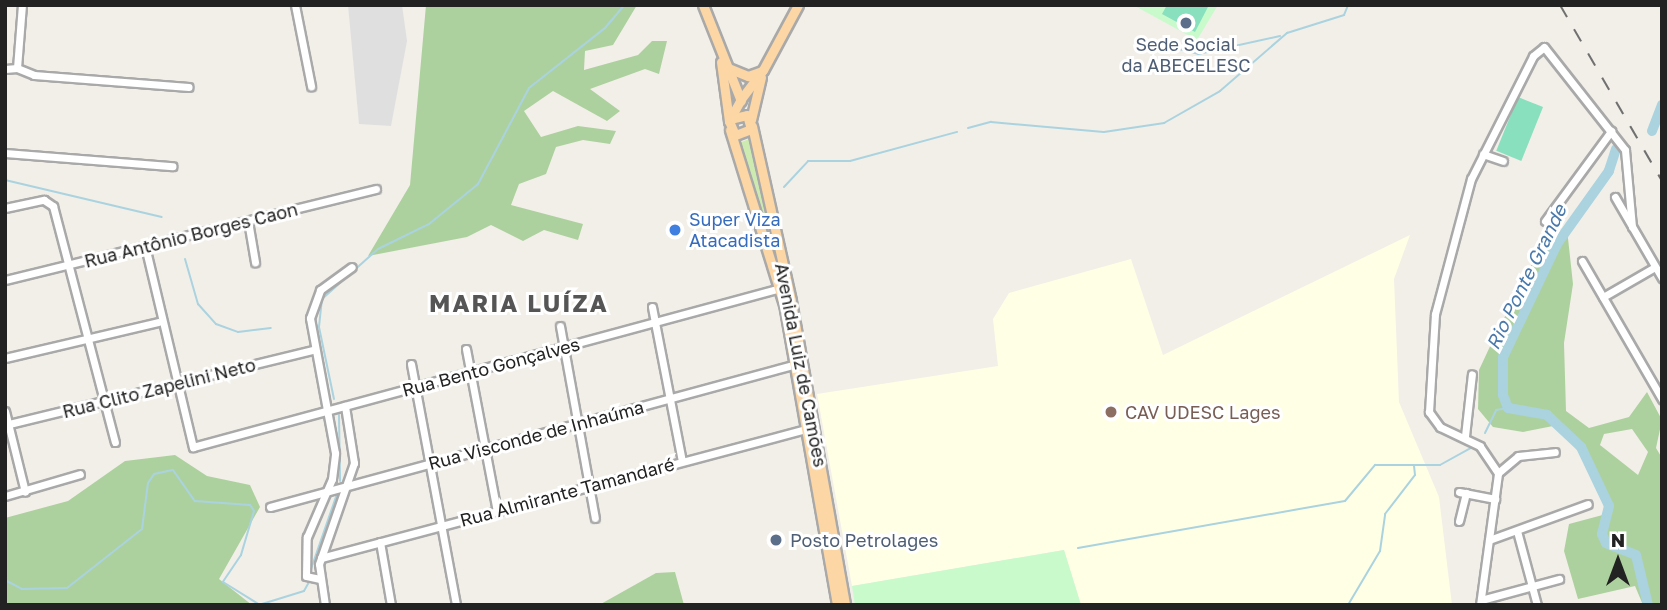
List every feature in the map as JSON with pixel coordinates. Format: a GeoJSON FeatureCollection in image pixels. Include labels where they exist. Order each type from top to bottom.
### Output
{"type":"FeatureCollection","features":[{"type":"Feature","properties":{"kind":"main road"},"geometry":{"type":"LineString","coordinates":[[703,5],[720,50]]}},
{"type":"Feature","properties":{"kind":"main road"},"geometry":{"type":"LineString","coordinates":[[730,124],[741,99],[763,70],[798,5]]}},
{"type":"Feature","properties":{"kind":"main road","name":"Avenida Luiz de Camões"},"geometry":{"type":"LineString","coordinates":[[720,50],[750,120],[784,287],[841,603]]}},
{"type":"Feature","properties":{"kind":"main road","name":"Avenida Luiz de Camões"},"geometry":{"type":"LineString","coordinates":[[720,50],[730,124],[784,287]]}},
{"type":"Feature","properties":{"kind":"main road"},"geometry":{"type":"LineString","coordinates":[[728,68],[748,76],[763,70]]}},
{"type":"Feature","properties":{"kind":"main road"},"geometry":{"type":"LineString","coordinates":[[730,124],[743,136],[763,70]]}},
{"type":"Feature","properties":{"kind":"main road"},"geometry":{"type":"LineString","coordinates":[[730,124],[750,120]]}},
{"type":"Feature","properties":{"kind":"street"},"geometry":{"type":"LineString","coordinates":[[17,68],[22,5]]}},
{"type":"Feature","properties":{"kind":"street"},"geometry":{"type":"LineString","coordinates":[[295,5],[310,86]]}},
{"type":"Feature","properties":{"kind":"street"},"geometry":{"type":"LineString","coordinates":[[1498,473],[1465,436],[1434,421],[1429,396],[1437,306],[1483,155],[1533,57],[1544,47],[1628,156],[1632,227]]}},
{"type":"Feature","properties":{"kind":"street"},"geometry":{"type":"LineString","coordinates":[[5,69],[17,68],[34,75],[189,87]]}},
{"type":"Feature","properties":{"kind":"street"},"geometry":{"type":"LineString","coordinates":[[1545,221],[1611,131]]}},
{"type":"Feature","properties":{"kind":"street"},"geometry":{"type":"LineString","coordinates":[[5,153],[172,166]]}},
{"type":"Feature","properties":{"kind":"street"},"geometry":{"type":"LineString","coordinates":[[1483,155],[1503,161]]}},
{"type":"Feature","properties":{"kind":"street","name":"Rua Antônio Borges Caon"},"geometry":{"type":"LineString","coordinates":[[5,280],[376,190]]}},
{"type":"Feature","properties":{"kind":"street"},"geometry":{"type":"LineString","coordinates":[[1615,197],[1662,278]]}},
{"type":"Feature","properties":{"kind":"street"},"geometry":{"type":"LineString","coordinates":[[5,208],[47,201],[68,265],[115,442]]}},
{"type":"Feature","properties":{"kind":"street"},"geometry":{"type":"LineString","coordinates":[[248,221],[255,262]]}},
{"type":"Feature","properties":{"kind":"street"},"geometry":{"type":"LineString","coordinates":[[145,246],[158,322],[176,384]]}},
{"type":"Feature","properties":{"kind":"street"},"geometry":{"type":"LineString","coordinates":[[1582,261],[1661,395]]}},
{"type":"Feature","properties":{"kind":"street"},"geometry":{"type":"LineString","coordinates":[[320,579],[306,576],[307,537],[327,491],[335,453],[329,410],[313,350],[315,298],[352,267]]}},
{"type":"Feature","properties":{"kind":"street"},"geometry":{"type":"LineString","coordinates":[[1603,297],[1655,267]]}},
{"type":"Feature","properties":{"kind":"street","name":"Rua Bento Gonçalves"},"geometry":{"type":"LineString","coordinates":[[176,384],[193,447],[784,287]]}},
{"type":"Feature","properties":{"kind":"street"},"geometry":{"type":"LineString","coordinates":[[652,307],[682,461]]}},
{"type":"Feature","properties":{"kind":"street"},"geometry":{"type":"LineString","coordinates":[[5,358],[158,322]]}},
{"type":"Feature","properties":{"kind":"street"},"geometry":{"type":"LineString","coordinates":[[560,326],[595,517]]}},
{"type":"Feature","properties":{"kind":"street"},"geometry":{"type":"LineString","coordinates":[[466,349],[497,511]]}},
{"type":"Feature","properties":{"kind":"street","name":"Rua Clito Zapelini Neto"},"geometry":{"type":"LineString","coordinates":[[7,425],[313,350]]}},
{"type":"Feature","properties":{"kind":"street","name":"Rua Visconde de Inhaúma"},"geometry":{"type":"LineString","coordinates":[[270,507],[798,363]]}},
{"type":"Feature","properties":{"kind":"street"},"geometry":{"type":"LineString","coordinates":[[411,364],[456,605]]}},
{"type":"Feature","properties":{"kind":"street"},"geometry":{"type":"LineString","coordinates":[[1465,436],[1472,374]]}},
{"type":"Feature","properties":{"kind":"street"},"geometry":{"type":"LineString","coordinates":[[325,605],[320,579],[321,558],[350,485],[355,451],[345,406]]}},
{"type":"Feature","properties":{"kind":"street"},"geometry":{"type":"LineString","coordinates":[[5,411],[25,492]]}},
{"type":"Feature","properties":{"kind":"street","name":"Rua Almirante Tamandaré"},"geometry":{"type":"LineString","coordinates":[[321,558],[810,428]]}},
{"type":"Feature","properties":{"kind":"street"},"geometry":{"type":"LineString","coordinates":[[1555,452],[1518,456],[1498,473],[1481,602],[1559,579]]}},
{"type":"Feature","properties":{"kind":"street"},"geometry":{"type":"LineString","coordinates":[[5,496],[80,474]]}},
{"type":"Feature","properties":{"kind":"street"},"geometry":{"type":"LineString","coordinates":[[1459,521],[1462,493],[1494,499]]}},
{"type":"Feature","properties":{"kind":"street"},"geometry":{"type":"LineString","coordinates":[[1489,540],[1588,504]]}},
{"type":"Feature","properties":{"kind":"street"},"geometry":{"type":"LineString","coordinates":[[1517,531],[1537,605]]}},
{"type":"Feature","properties":{"kind":"street"},"geometry":{"type":"LineString","coordinates":[[380,542],[391,605]]}},
{"type":"Feature","properties":{"kind":"shaded area"},"geometry":{"type":"Polygon","coordinates":[[[348,5],[402,5],[407,41],[391,126],[359,124],[348,5]]]}},
{"type":"Feature","properties":{"kind":"shaded area","name":"CAV UDESC Lages"},"geometry":{"type":"Polygon","coordinates":[[[1410,235],[1394,279],[1399,402],[1439,497],[1452,605],[1081,605],[1064,550],[852,586],[817,394],[998,366],[993,319],[1009,293],[1131,259],[1163,355],[1410,235]]]}},
{"type":"Feature","properties":{"kind":"green space"},"geometry":{"type":"Polygon","coordinates":[[[426,5],[637,5],[613,45],[585,51],[584,70],[638,55],[652,41],[667,41],[659,74],[645,69],[590,89],[620,111],[607,121],[553,91],[524,111],[541,137],[578,126],[616,131],[610,144],[583,140],[556,147],[546,174],[519,184],[511,205],[583,224],[578,240],[544,230],[523,241],[491,225],[467,237],[368,256],[410,185],[426,5]]]}},
{"type":"Feature","properties":{"kind":"green space","name":"Sede Social da ABECELESC"},"geometry":{"type":"Polygon","coordinates":[[[1133,5],[1218,5],[1197,40],[1133,5]]]}},
{"type":"Feature","properties":{"kind":"green space"},"geometry":{"type":"Polygon","coordinates":[[[1167,5],[1209,5],[1195,32],[1162,14],[1167,5]]]}},
{"type":"Feature","properties":{"kind":"green space"},"geometry":{"type":"Polygon","coordinates":[[[1518,97],[1543,107],[1521,161],[1496,151],[1518,97]]]}},
{"type":"Feature","properties":{"kind":"green space"},"geometry":{"type":"Polygon","coordinates":[[[749,139],[783,281],[781,282],[739,143],[749,139]]]}},
{"type":"Feature","properties":{"kind":"green space"},"geometry":{"type":"Polygon","coordinates":[[[1567,229],[1573,284],[1564,343],[1566,411],[1589,428],[1629,417],[1647,392],[1662,420],[1656,448],[1662,458],[1662,605],[1643,605],[1635,586],[1578,599],[1564,551],[1569,524],[1610,513],[1577,446],[1553,426],[1523,432],[1493,427],[1478,409],[1479,370],[1542,244],[1567,229]],[[1632,429],[1604,434],[1600,445],[1638,475],[1648,452],[1632,429]]]}},
{"type":"Feature","properties":{"kind":"green space"},"geometry":{"type":"Polygon","coordinates":[[[175,455],[207,476],[250,485],[260,507],[219,579],[252,605],[5,605],[5,518],[68,501],[125,461],[175,455]]]}},
{"type":"Feature","properties":{"kind":"green space"},"geometry":{"type":"Polygon","coordinates":[[[1064,550],[1081,605],[855,605],[852,586],[1064,550]]]}},
{"type":"Feature","properties":{"kind":"green space"},"geometry":{"type":"Polygon","coordinates":[[[675,572],[684,605],[599,605],[656,573],[675,572]]]}},
{"type":"Feature","properties":{"kind":"waterway"},"geometry":{"type":"LineString","coordinates":[[334,399],[319,327],[322,299],[378,249],[429,224],[478,184],[529,88],[605,28],[624,5]]}},
{"type":"Feature","properties":{"kind":"waterway"},"geometry":{"type":"LineString","coordinates":[[968,128],[991,122],[1104,132],[1164,123],[1220,91],[1287,33],[1344,15],[1348,5]]}},
{"type":"Feature","properties":{"kind":"waterway"},"geometry":{"type":"LineString","coordinates":[[1163,45],[1198,54],[1280,36]]}},
{"type":"Feature","properties":{"kind":"waterway","name":"Rio Ponte Grande"},"geometry":{"type":"LineString","coordinates":[[1652,131],[1662,105]]}},
{"type":"Feature","properties":{"kind":"waterway"},"geometry":{"type":"LineString","coordinates":[[784,187],[808,161],[850,161],[957,132]]}},
{"type":"Feature","properties":{"kind":"waterway","name":"Rio Ponte Grande"},"geometry":{"type":"LineString","coordinates":[[1616,149],[1609,171],[1557,244],[1503,357],[1503,395],[1508,408],[1547,415],[1581,447],[1609,506],[1602,534],[1606,543],[1636,555],[1648,605]]}},
{"type":"Feature","properties":{"kind":"waterway"},"geometry":{"type":"LineString","coordinates":[[5,180],[162,217]]}},
{"type":"Feature","properties":{"kind":"waterway"},"geometry":{"type":"LineString","coordinates":[[185,259],[198,304],[216,324],[238,332],[271,328]]}},
{"type":"Feature","properties":{"kind":"waterway"},"geometry":{"type":"LineString","coordinates":[[1485,433],[1496,410],[1508,408]]}},
{"type":"Feature","properties":{"kind":"waterway"},"geometry":{"type":"LineString","coordinates":[[339,415],[340,481]]}},
{"type":"Feature","properties":{"kind":"waterway"},"geometry":{"type":"LineString","coordinates":[[1078,548],[1345,501],[1375,465],[1440,465],[1473,447]]}},
{"type":"Feature","properties":{"kind":"waterway"},"geometry":{"type":"LineString","coordinates":[[1348,605],[1380,551],[1385,514],[1415,475],[1414,466]]}},
{"type":"Feature","properties":{"kind":"waterway"},"geometry":{"type":"LineString","coordinates":[[5,580],[22,589],[67,588],[142,529],[148,483],[154,474],[173,470],[195,501],[250,505],[254,511],[241,555],[223,582],[260,605]]}},
{"type":"Feature","properties":{"kind":"waterway"},"geometry":{"type":"LineString","coordinates":[[311,569],[337,494]]}},
{"type":"Feature","properties":{"kind":"waterway"},"geometry":{"type":"LineString","coordinates":[[262,604],[304,591],[309,582]]}},
{"type":"Feature","properties":{"kind":"railway"},"geometry":{"type":"LineString","coordinates":[[1560,5],[1662,181]]}},
{"type":"Feature","properties":{"kind":"place","name":"Sede Social da ABECELESC"},"geometry":{"type":"Point","coordinates":[1186,23]}},
{"type":"Feature","properties":{"kind":"place","name":"Super Viza Atacadista"},"geometry":{"type":"Point","coordinates":[675,230]}},
{"type":"Feature","properties":{"kind":"place","name":"CAV UDESC Lages"},"geometry":{"type":"Point","coordinates":[1111,412]}},
{"type":"Feature","properties":{"kind":"place","name":"Posto Petrolages"},"geometry":{"type":"Point","coordinates":[776,540]}},
{"type":"Feature","properties":{"kind":"district","name":"MARIA LUÍZA"},"geometry":{"type":"Point","coordinates":[519,303]}}]}
